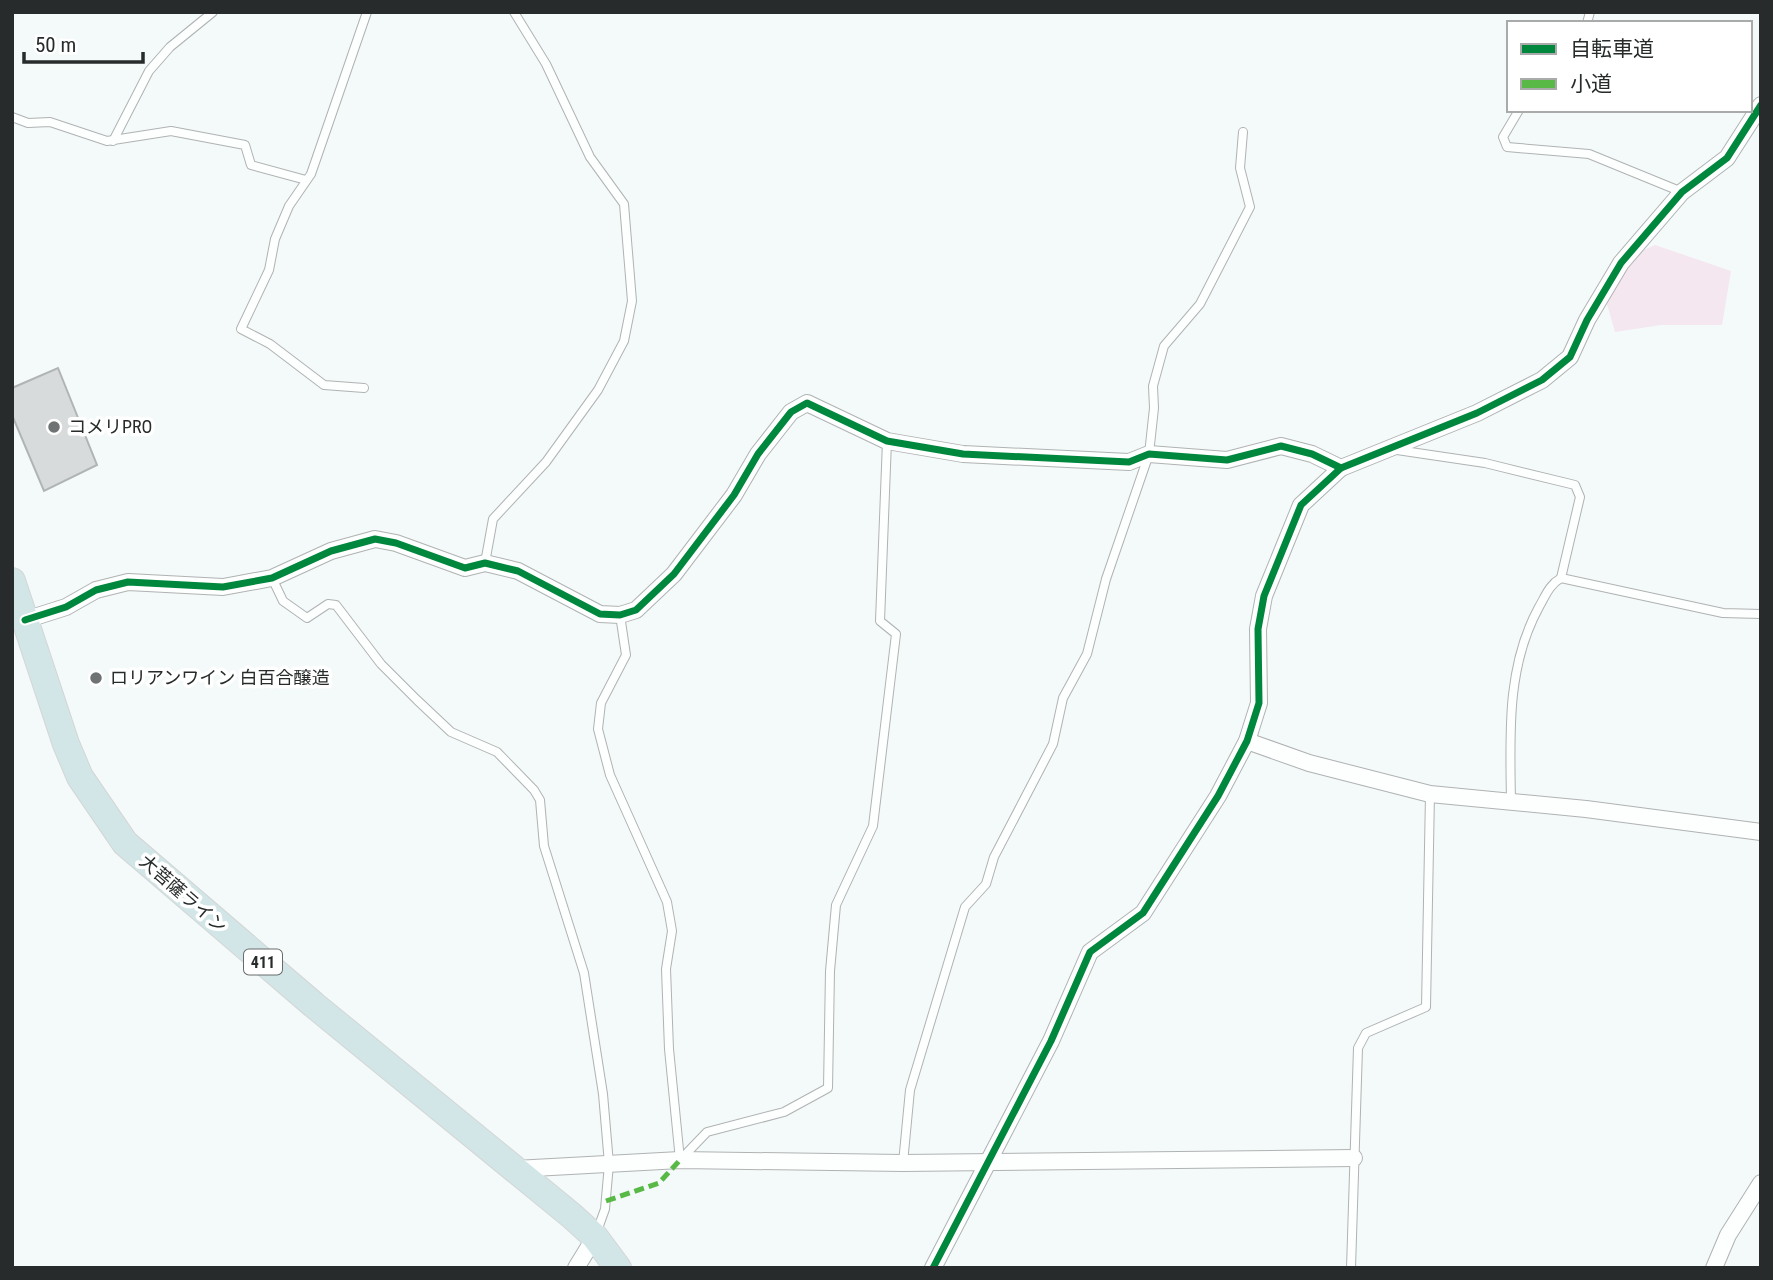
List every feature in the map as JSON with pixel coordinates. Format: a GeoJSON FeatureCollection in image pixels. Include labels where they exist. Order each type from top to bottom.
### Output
{"type":"FeatureCollection","features":[{"type":"Feature","properties":{"kind":"highway","name":"大菩薩ライン"},"geometry":{"type":"LineString","coordinates":[[12,581],[66,744],[87,787],[125,843],[283,979],[595,1237],[618,1268]]}},
{"type":"Feature","properties":{"kind":"street"},"geometry":{"type":"LineString","coordinates":[[933,1268],[1051,1041],[1090,953],[1143,914],[1218,796],[1247,741],[1258,703],[1258,629],[1264,596],[1301,505],[1341,468],[1477,413],[1542,380],[1570,357],[1587,320],[1621,263],[1682,192],[1727,158],[1761,106]]}},
{"type":"Feature","properties":{"kind":"street"},"geometry":{"type":"LineString","coordinates":[[25,620],[66,607],[96,590],[128,582],[223,587],[272,578],[331,551],[375,539],[396,542],[465,568],[485,563],[518,571],[600,614],[620,615],[636,610],[674,574],[734,495],[758,454],[791,412],[807,403],[887,441],[963,454],[1129,462],[1149,454],[1227,460],[1280,446],[1312,454],[1341,468]]}},
{"type":"Feature","properties":{"kind":"street"},"geometry":{"type":"LineString","coordinates":[[1247,741],[1309,763],[1430,794],[1761,832]]}},
{"type":"Feature","properties":{"kind":"street"},"geometry":{"type":"LineString","coordinates":[[514,1169],[680,1160],[903,1163],[1354,1158]]}},
{"type":"Feature","properties":{"kind":"street"},"geometry":{"type":"LineString","coordinates":[[1714,1268],[1728,1235],[1761,1183]]}},
{"type":"Feature","properties":{"kind":"street"},"geometry":{"type":"LineString","coordinates":[[576,1268],[595,1237]]}},
{"type":"Feature","properties":{"kind":"lane"},"geometry":{"type":"LineString","coordinates":[[113,141],[149,71],[170,47],[213,12]]}},
{"type":"Feature","properties":{"kind":"lane"},"geometry":{"type":"LineString","coordinates":[[364,388],[324,385],[270,344],[242,329],[269,270],[275,239],[289,206],[306,180],[367,12]]}},
{"type":"Feature","properties":{"kind":"lane"},"geometry":{"type":"LineString","coordinates":[[485,563],[493,519],[546,462],[598,390],[624,341],[632,301],[624,204],[590,157],[546,64],[514,12]]}},
{"type":"Feature","properties":{"kind":"lane"},"geometry":{"type":"LineString","coordinates":[[1518,112],[1503,137],[1507,147],[1590,154],[1682,192]]}},
{"type":"Feature","properties":{"kind":"lane"},"geometry":{"type":"LineString","coordinates":[[12,117],[28,123],[50,122],[113,141],[171,131],[227,141],[245,145],[251,165],[306,180]]}},
{"type":"Feature","properties":{"kind":"lane"},"geometry":{"type":"LineString","coordinates":[[903,1163],[910,1090],[965,907],[986,884],[994,857],[1053,744],[1063,698],[1087,654],[1106,579],[1149,454],[1154,408],[1153,386],[1164,346],[1200,304],[1250,207],[1240,168],[1243,132]]}},
{"type":"Feature","properties":{"kind":"lane"},"geometry":{"type":"LineString","coordinates":[[680,1160],[707,1132],[784,1112],[828,1088],[830,971],[836,905],[873,826],[896,634],[880,621],[887,441]]}},
{"type":"Feature","properties":{"kind":"lane"},"geometry":{"type":"LineString","coordinates":[[1388,448],[1485,463],[1575,485],[1580,497],[1561,578]]}},
{"type":"Feature","properties":{"kind":"lane"},"geometry":{"type":"LineString","coordinates":[[272,578],[283,601],[307,618],[328,604],[336,605],[382,664],[451,732],[497,752],[534,790],[540,800],[544,846],[584,973],[603,1094],[609,1164],[605,1209],[595,1237]]}},
{"type":"Feature","properties":{"kind":"lane"},"geometry":{"type":"LineString","coordinates":[[1511,802],[1510,710],[1525,632],[1552,583],[1561,578],[1723,613],[1761,614]]}},
{"type":"Feature","properties":{"kind":"lane"},"geometry":{"type":"LineString","coordinates":[[620,615],[626,655],[601,703],[598,729],[610,775],[667,902],[672,931],[666,970],[669,1049],[680,1160]]}},
{"type":"Feature","properties":{"kind":"lane"},"geometry":{"type":"LineString","coordinates":[[1351,1268],[1358,1048],[1366,1033],[1426,1007],[1430,794]]}},
{"type":"Feature","properties":{"kind":"shaded area"},"geometry":{"type":"Polygon","coordinates":[[[1655,245],[1731,271],[1722,325],[1661,325],[1615,332],[1607,304],[1635,254],[1655,245]]]}},
{"type":"Feature","properties":{"kind":"building"},"geometry":{"type":"Polygon","coordinates":[[[58,368],[97,465],[44,491],[12,415],[12,388],[58,368]]]}},
{"type":"Feature","properties":{"kind":"marked path"},"geometry":{"type":"LineString","coordinates":[[606,1201],[659,1183],[680,1160]]}},
{"type":"Feature","properties":{"kind":"cycle path"},"geometry":{"type":"LineString","coordinates":[[933,1268],[1051,1041],[1090,952],[1143,913],[1218,796],[1247,741],[1259,703],[1258,629],[1264,596],[1301,505],[1341,468],[1477,413],[1542,380],[1570,357],[1587,320],[1621,263],[1682,192],[1727,158],[1761,105]]}},
{"type":"Feature","properties":{"kind":"cycle path"},"geometry":{"type":"LineString","coordinates":[[25,620],[66,607],[96,590],[128,582],[223,587],[272,578],[331,551],[375,539],[396,543],[465,568],[485,563],[518,571],[600,614],[620,615],[636,610],[674,574],[734,495],[758,454],[791,412],[807,403],[887,441],[963,454],[1129,462],[1149,454],[1227,460],[1281,446],[1312,454],[1341,468]]}},
{"type":"Feature","properties":{"kind":"place","name":"コメリPRO"},"geometry":{"type":"Point","coordinates":[54,427]}},
{"type":"Feature","properties":{"kind":"place","name":"ロリアンワイン 白百合醸造"},"geometry":{"type":"Point","coordinates":[96,678]}}]}
